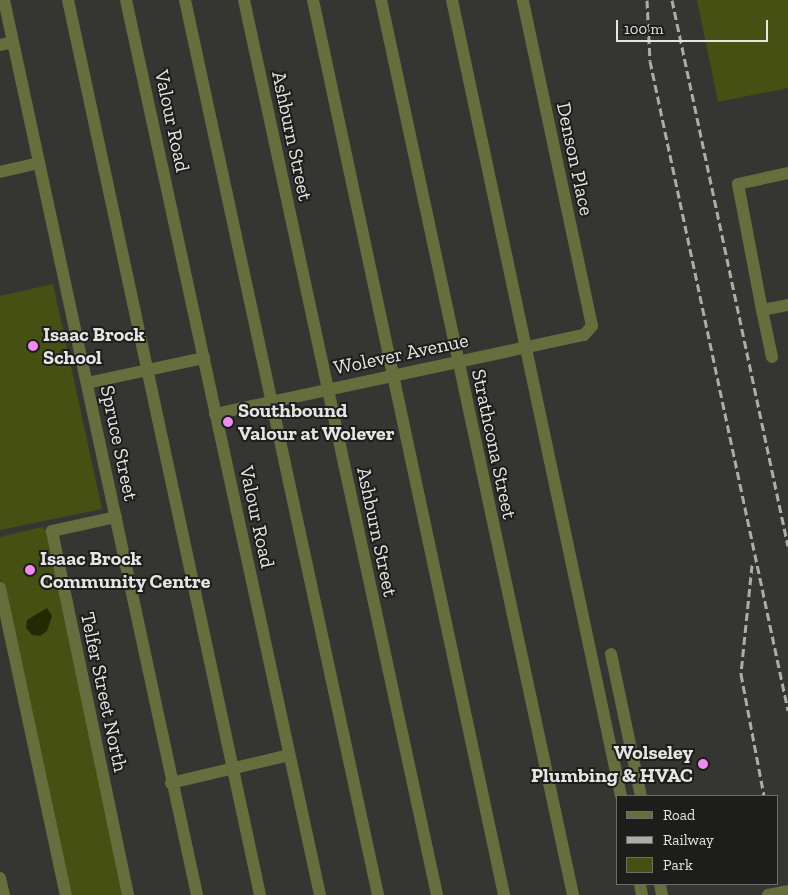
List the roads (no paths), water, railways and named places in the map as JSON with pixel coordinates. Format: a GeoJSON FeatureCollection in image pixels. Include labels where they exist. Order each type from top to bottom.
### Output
{"type":"FeatureCollection","features":[{"type":"Feature","properties":{"kind":"street","name":"Spruce Street"},"geometry":{"type":"LineString","coordinates":[[4,0],[116,517],[171,783],[197,895]]}},
{"type":"Feature","properties":{"kind":"street"},"geometry":{"type":"LineString","coordinates":[[68,0],[260,895]]}},
{"type":"Feature","properties":{"kind":"street","name":"Valour Road"},"geometry":{"type":"LineString","coordinates":[[126,0],[320,895]]}},
{"type":"Feature","properties":{"kind":"street"},"geometry":{"type":"LineString","coordinates":[[186,0],[378,895]]}},
{"type":"Feature","properties":{"kind":"street","name":"Ashburn Street"},"geometry":{"type":"LineString","coordinates":[[244,0],[437,895]]}},
{"type":"Feature","properties":{"kind":"street"},"geometry":{"type":"LineString","coordinates":[[313,0],[504,895]]}},
{"type":"Feature","properties":{"kind":"street","name":"Strathcona Street"},"geometry":{"type":"LineString","coordinates":[[381,0],[456,361],[573,895]]}},
{"type":"Feature","properties":{"kind":"street"},"geometry":{"type":"LineString","coordinates":[[452,0],[621,795]]}},
{"type":"Feature","properties":{"kind":"street","name":"Denson Place"},"geometry":{"type":"LineString","coordinates":[[522,0],[592,326]]}},
{"type":"Feature","properties":{"kind":"street"},"geometry":{"type":"LineString","coordinates":[[0,45],[14,42]]}},
{"type":"Feature","properties":{"kind":"street"},"geometry":{"type":"LineString","coordinates":[[0,172],[39,163]]}},
{"type":"Feature","properties":{"kind":"street"},"geometry":{"type":"LineString","coordinates":[[772,357],[738,184],[788,173]]}},
{"type":"Feature","properties":{"kind":"street"},"geometry":{"type":"LineString","coordinates":[[762,310],[788,305]]}},
{"type":"Feature","properties":{"kind":"street","name":"Wolever Avenue"},"geometry":{"type":"LineString","coordinates":[[215,414],[394,374],[584,335],[592,326]]}},
{"type":"Feature","properties":{"kind":"street"},"geometry":{"type":"LineString","coordinates":[[87,383],[204,358]]}},
{"type":"Feature","properties":{"kind":"street","name":"Telfer Street North"},"geometry":{"type":"LineString","coordinates":[[116,517],[52,531],[128,895]]}},
{"type":"Feature","properties":{"kind":"street"},"geometry":{"type":"LineString","coordinates":[[0,588],[66,895]]}},
{"type":"Feature","properties":{"kind":"street"},"geometry":{"type":"LineString","coordinates":[[611,654],[641,795]]}},
{"type":"Feature","properties":{"kind":"street"},"geometry":{"type":"LineString","coordinates":[[171,783],[289,755]]}},
{"type":"Feature","properties":{"kind":"street"},"geometry":{"type":"LineString","coordinates":[[0,878],[4,895]]}},
{"type":"Feature","properties":{"kind":"street"},"geometry":{"type":"LineString","coordinates":[[770,891],[788,890]]}},
{"type":"Feature","properties":{"kind":"railway"},"geometry":{"type":"LineString","coordinates":[[647,0],[650,61],[788,710]]}},
{"type":"Feature","properties":{"kind":"railway"},"geometry":{"type":"LineString","coordinates":[[672,0],[788,546]]}},
{"type":"Feature","properties":{"kind":"railway"},"geometry":{"type":"LineString","coordinates":[[752,565],[741,674],[764,795]]}},
{"type":"Feature","properties":{"kind":"place","name":"Isaac Brock School"},"geometry":{"type":"Point","coordinates":[33,346]}},
{"type":"Feature","properties":{"kind":"place","name":"Southbound Valour at Wolever"},"geometry":{"type":"Point","coordinates":[228,422]}},
{"type":"Feature","properties":{"kind":"place","name":"Isaac Brock Community Centre"},"geometry":{"type":"Point","coordinates":[30,570]}},
{"type":"Feature","properties":{"kind":"place","name":"Wolseley Plumbing & HVAC"},"geometry":{"type":"Point","coordinates":[703,764]}}]}
